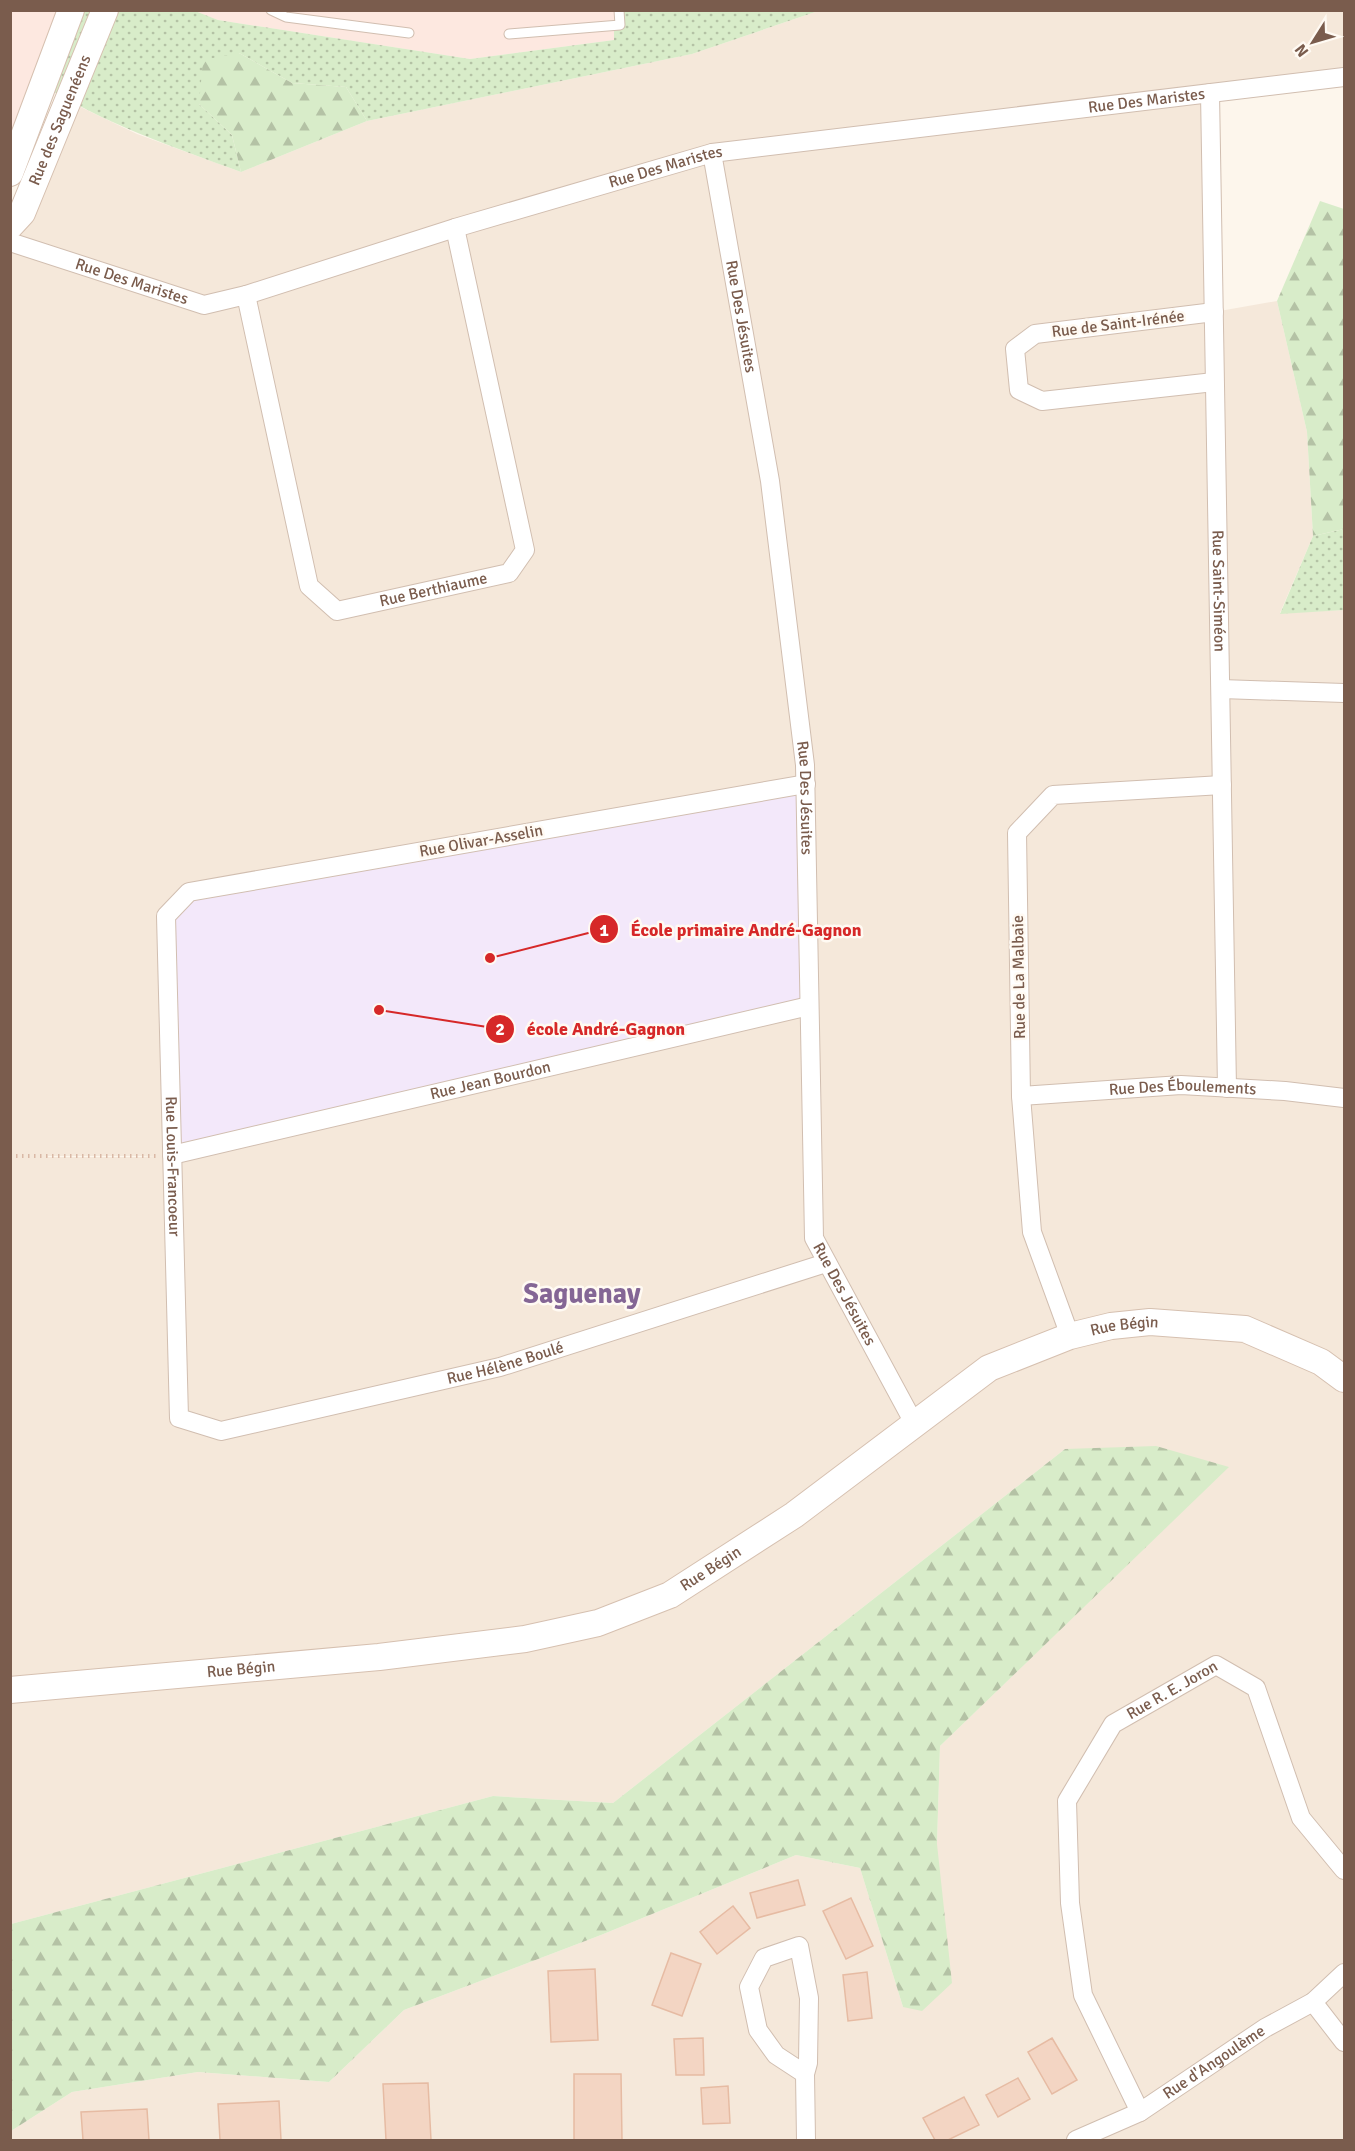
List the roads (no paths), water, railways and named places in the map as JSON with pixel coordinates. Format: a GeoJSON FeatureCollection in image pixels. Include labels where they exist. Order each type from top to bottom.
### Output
{"type":"FeatureCollection","features":[{"type":"Feature","properties":{"kind":"street","name":"Rue des Saguenéens"},"geometry":{"type":"LineString","coordinates":[[10,172],[71,10]]}},
{"type":"Feature","properties":{"kind":"street","name":"Rue des Saguenéens"},"geometry":{"type":"LineString","coordinates":[[10,226],[22,213],[105,10]]}},
{"type":"Feature","properties":{"kind":"street","name":"Rue Des Maristes"},"geometry":{"type":"LineString","coordinates":[[10,242],[204,304],[246,295],[455,228],[712,153],[1344,77]]}},
{"type":"Feature","properties":{"kind":"street","name":"Rue Saint-Siméon"},"geometry":{"type":"LineString","coordinates":[[1210,93],[1227,1088]]}},
{"type":"Feature","properties":{"kind":"street","name":"Rue Des Jésuites"},"geometry":{"type":"LineString","coordinates":[[712,153],[770,481],[806,784],[814,1238],[915,1425]]}},
{"type":"Feature","properties":{"kind":"street","name":"Rue Berthiaume"},"geometry":{"type":"LineString","coordinates":[[246,295],[309,586],[337,611],[509,573],[525,550],[455,228]]}},
{"type":"Feature","properties":{"kind":"street","name":"Rue de Saint-Irénée"},"geometry":{"type":"LineString","coordinates":[[1214,312],[1035,334],[1015,349],[1019,390],[1042,401],[1214,382]]}},
{"type":"Feature","properties":{"kind":"street"},"geometry":{"type":"LineString","coordinates":[[1221,689],[1344,693]]}},
{"type":"Feature","properties":{"kind":"street","name":"Rue Olivar-Asselin"},"geometry":{"type":"LineString","coordinates":[[166,916],[189,892],[806,784]]}},
{"type":"Feature","properties":{"kind":"street","name":"Rue de La Malbaie"},"geometry":{"type":"LineString","coordinates":[[1070,1336],[1032,1232],[1021,1096],[1017,833],[1053,795],[1222,785]]}},
{"type":"Feature","properties":{"kind":"street","name":"Rue Louis-Francoeur"},"geometry":{"type":"LineString","coordinates":[[166,916],[179,1418]]}},
{"type":"Feature","properties":{"kind":"street","name":"Rue Jean Bourdon"},"geometry":{"type":"LineString","coordinates":[[172,1155],[809,1006]]}},
{"type":"Feature","properties":{"kind":"street","name":"Rue Des Éboulements"},"geometry":{"type":"LineString","coordinates":[[1021,1096],[1181,1085],[1285,1091],[1344,1098]]}},
{"type":"Feature","properties":{"kind":"street","name":"Rue Hélène Boulé"},"geometry":{"type":"LineString","coordinates":[[179,1418],[221,1431],[500,1367],[826,1263]]}},
{"type":"Feature","properties":{"kind":"street","name":"Rue Bégin"},"geometry":{"type":"LineString","coordinates":[[10,1690],[379,1657],[525,1639],[598,1623],[670,1595],[794,1515],[989,1368],[1070,1336],[1111,1326],[1150,1322],[1245,1329],[1322,1362],[1344,1379]]}},
{"type":"Feature","properties":{"kind":"street","name":"Rue R. E. Joron"},"geometry":{"type":"LineString","coordinates":[[1140,2112],[1083,1995],[1070,1904],[1067,1801],[1113,1724],[1216,1665],[1256,1688],[1301,1818],[1344,1870]]}},
{"type":"Feature","properties":{"kind":"street"},"geometry":{"type":"LineString","coordinates":[[805,2074],[776,2055],[758,2030],[749,1988],[764,1958],[799,1946],[809,1998],[808,2063],[805,2074],[806,2140]]}},
{"type":"Feature","properties":{"kind":"street","name":"Rue d'Angoulème"},"geometry":{"type":"LineString","coordinates":[[1076,2140],[1140,2112],[1265,2028],[1313,2002],[1344,1973]]}},
{"type":"Feature","properties":{"kind":"street"},"geometry":{"type":"LineString","coordinates":[[1313,2002],[1344,2042]]}},
{"type":"Feature","properties":{"kind":"lane"},"geometry":{"type":"LineString","coordinates":[[271,10],[286,17],[409,33]]}},
{"type":"Feature","properties":{"kind":"lane"},"geometry":{"type":"LineString","coordinates":[[509,34],[620,25],[619,10]]}},
{"type":"Feature","properties":{"kind":"place","name":"École primaire André-Gagnon"},"geometry":{"type":"Point","coordinates":[490,958]}},
{"type":"Feature","properties":{"kind":"place","name":"école André-Gagnon"},"geometry":{"type":"Point","coordinates":[379,1010]}},
{"type":"Feature","properties":{"kind":"district","name":"Saguenay"},"geometry":{"type":"Point","coordinates":[582,1294]}}]}
